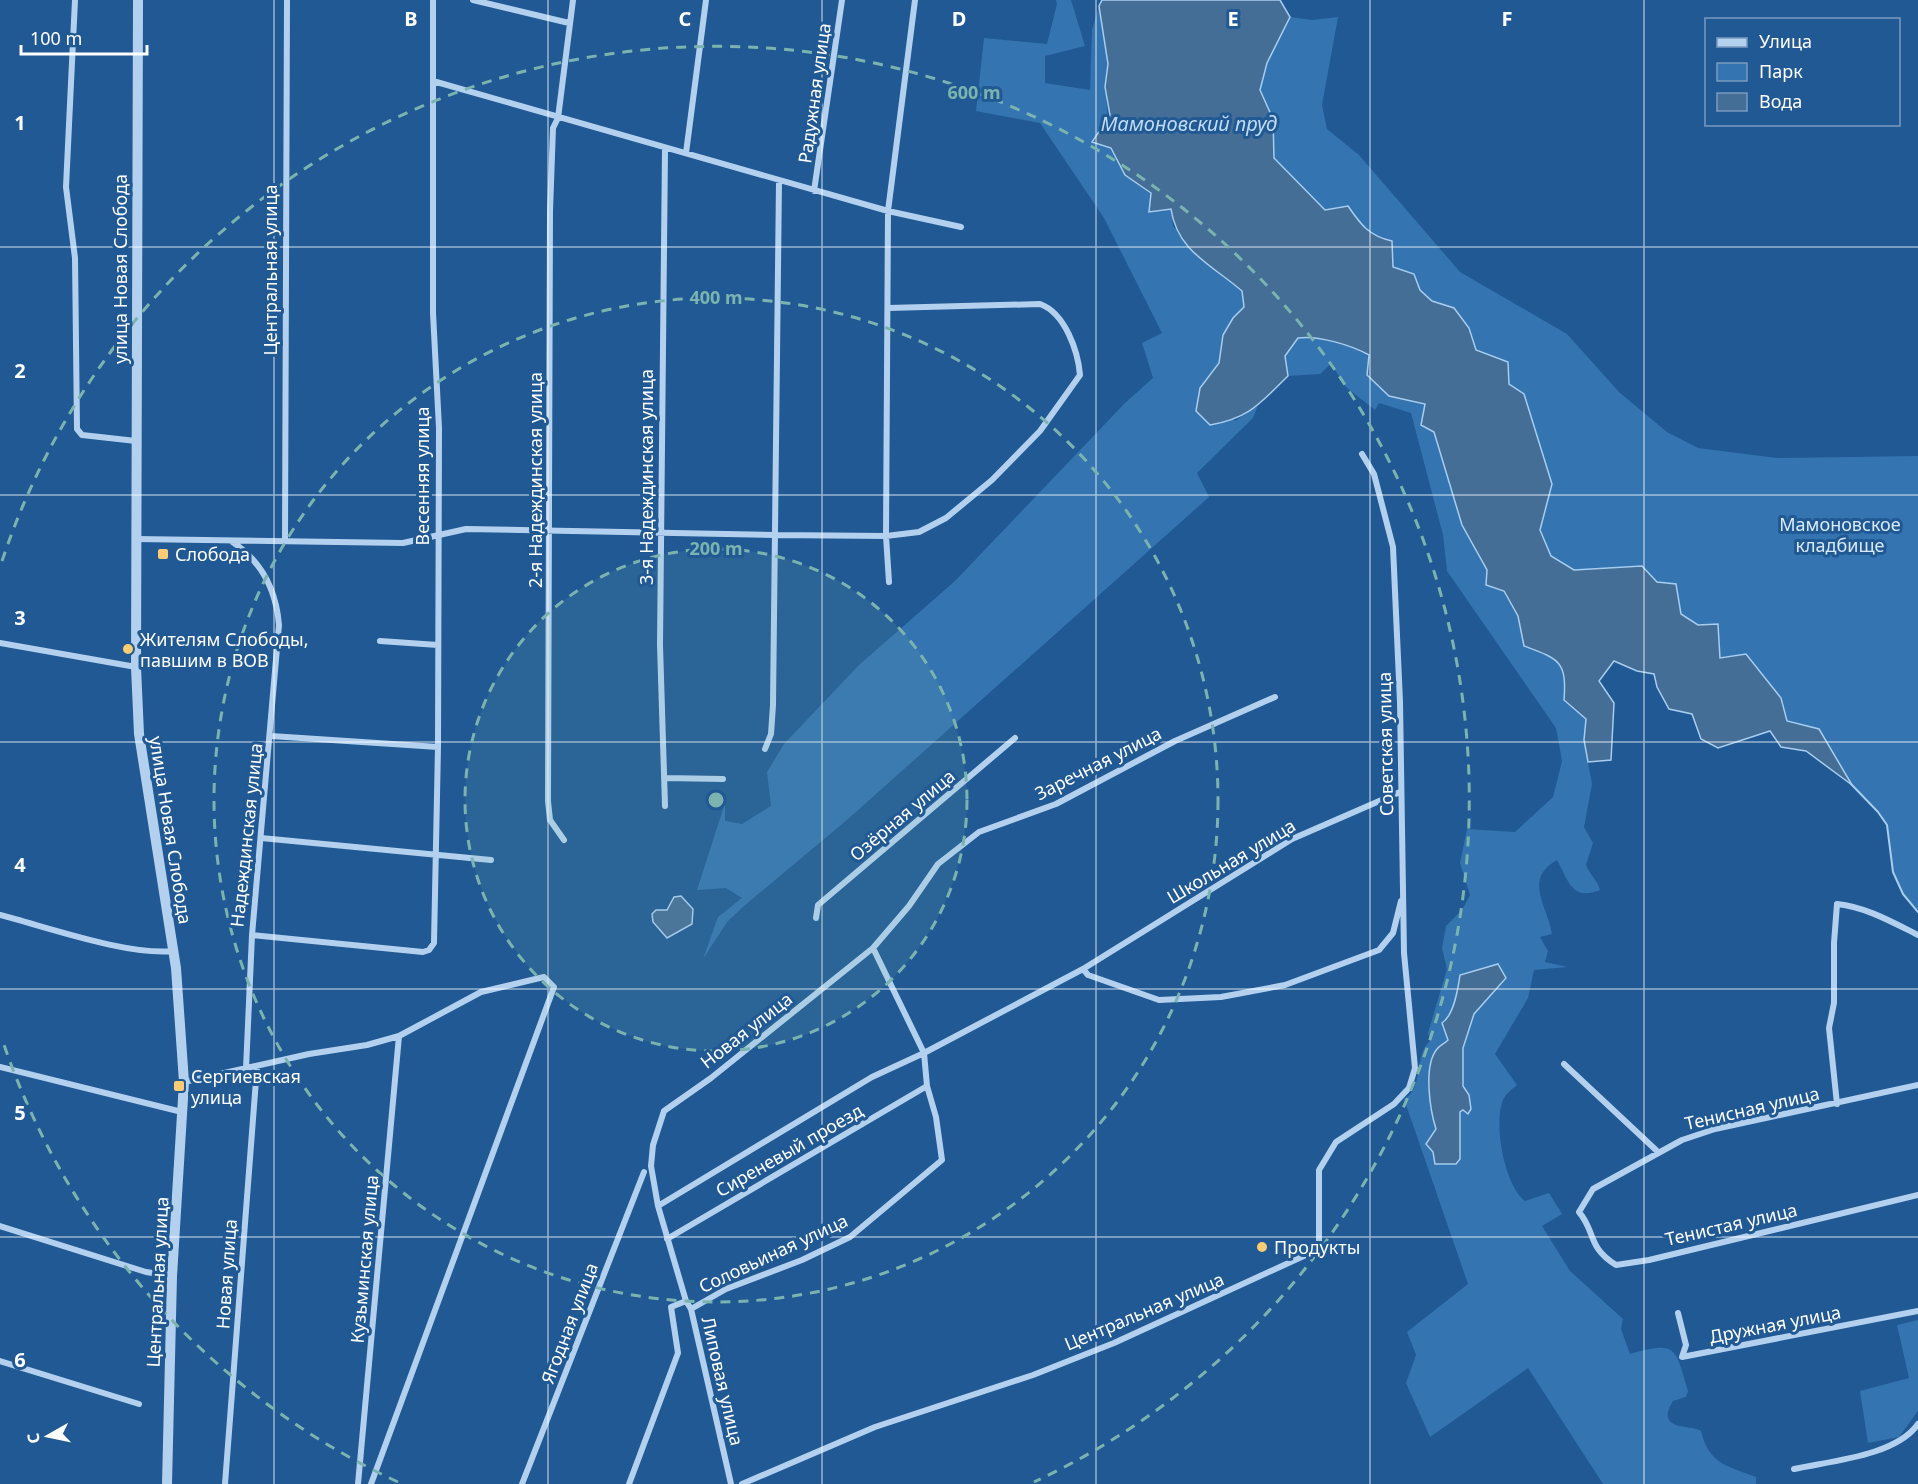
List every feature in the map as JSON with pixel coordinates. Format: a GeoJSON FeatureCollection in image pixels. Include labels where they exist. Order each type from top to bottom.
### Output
{"type":"FeatureCollection","features":[{"type":"Feature","properties":{"kind":"street"},"geometry":{"type":"LineString","coordinates":[[75,0],[66,187],[75,258],[77,429],[82,435],[136,441]]}},
{"type":"Feature","properties":{"kind":"street","name":"улица Новая Слобода"},"geometry":{"type":"LineString","coordinates":[[138,0],[136,667],[139,734],[174,951],[181,1019],[184,1082]]}},
{"type":"Feature","properties":{"kind":"street","name":"Центральная улица"},"geometry":{"type":"LineString","coordinates":[[285,541],[287,0]]}},
{"type":"Feature","properties":{"kind":"street","name":"Весенняя улица"},"geometry":{"type":"LineString","coordinates":[[252,935],[423,952],[429,950],[434,943],[438,747],[436,536],[439,428],[433,312],[433,0]]}},
{"type":"Feature","properties":{"kind":"street"},"geometry":{"type":"LineString","coordinates":[[473,0],[570,23]]}},
{"type":"Feature","properties":{"kind":"street","name":"2-я Надеждинская улица"},"geometry":{"type":"LineString","coordinates":[[564,840],[550,820],[548,801],[550,211],[553,128],[558,118],[573,0]]}},
{"type":"Feature","properties":{"kind":"street"},"geometry":{"type":"LineString","coordinates":[[686,153],[706,0]]}},
{"type":"Feature","properties":{"kind":"street","name":"Радужная улица"},"geometry":{"type":"LineString","coordinates":[[814,191],[842,0]]}},
{"type":"Feature","properties":{"kind":"street"},"geometry":{"type":"LineString","coordinates":[[889,582],[886,536],[888,212],[915,0]]}},
{"type":"Feature","properties":{"kind":"street"},"geometry":{"type":"LineString","coordinates":[[433,81],[888,212],[961,227]]}},
{"type":"Feature","properties":{"kind":"street","name":"3-я Надеждинская улица"},"geometry":{"type":"LineString","coordinates":[[664,806],[661,532],[665,148]]}},
{"type":"Feature","properties":{"kind":"street"},"geometry":{"type":"LineString","coordinates":[[765,749],[771,734],[773,705],[780,181]]}},
{"type":"Feature","properties":{"kind":"street"},"geometry":{"type":"LineString","coordinates":[[136,538],[404,543],[466,530],[774,536],[886,536],[919,532],[946,518],[992,480],[1030,442],[1080,375],[1079,361],[1058,316],[1050,308],[1040,304],[888,308]]}},
{"type":"Feature","properties":{"kind":"street","name":"Советская улица"},"geometry":{"type":"LineString","coordinates":[[1362,454],[1374,474],[1393,547],[1400,702],[1404,953],[1414,1039]]}},
{"type":"Feature","properties":{"kind":"street","name":"Надеждинская улица"},"geometry":{"type":"LineString","coordinates":[[230,541],[256,561],[270,585],[277,605],[279,625],[252,935],[246,1069]]}},
{"type":"Feature","properties":{"kind":"street"},"geometry":{"type":"LineString","coordinates":[[380,640],[438,645]]}},
{"type":"Feature","properties":{"kind":"street"},"geometry":{"type":"LineString","coordinates":[[0,643],[136,667]]}},
{"type":"Feature","properties":{"kind":"street","name":"Заречная улица"},"geometry":{"type":"LineString","coordinates":[[873,948],[909,906],[938,864],[979,832],[1056,804],[1175,741],[1275,697]]}},
{"type":"Feature","properties":{"kind":"street"},"geometry":{"type":"LineString","coordinates":[[271,736],[438,747]]}},
{"type":"Feature","properties":{"kind":"street","name":"Озёрная улица"},"geometry":{"type":"LineString","coordinates":[[816,918],[818,904],[1015,738]]}},
{"type":"Feature","properties":{"kind":"street"},"geometry":{"type":"LineString","coordinates":[[664,778],[723,779]]}},
{"type":"Feature","properties":{"kind":"street","name":"Школьная улица"},"geometry":{"type":"LineString","coordinates":[[658,1206],[872,1077],[924,1053],[1083,969],[1292,839],[1400,792]]}},
{"type":"Feature","properties":{"kind":"street"},"geometry":{"type":"LineString","coordinates":[[261,838],[491,860]]}},
{"type":"Feature","properties":{"kind":"street"},"geometry":{"type":"LineString","coordinates":[[1083,969],[1088,975],[1159,1000],[1221,997],[1285,985],[1378,950],[1393,933],[1398,918],[1404,872]]}},
{"type":"Feature","properties":{"kind":"street"},"geometry":{"type":"LineString","coordinates":[[1837,1104],[1829,1028],[1834,1003],[1834,943],[1837,904],[1850,905],[1883,917],[1918,935]]}},
{"type":"Feature","properties":{"kind":"street"},"geometry":{"type":"LineString","coordinates":[[0,915],[134,949],[160,953],[174,951]]}},
{"type":"Feature","properties":{"kind":"street","name":"Соловьиная улица"},"geometry":{"type":"LineString","coordinates":[[691,1309],[726,1289],[802,1260],[850,1237],[942,1160],[936,1117],[927,1086],[924,1053],[873,948]]}},
{"type":"Feature","properties":{"kind":"street","name":"Новая улица"},"geometry":{"type":"LineString","coordinates":[[654,1146],[664,1112],[711,1078],[873,948]]}},
{"type":"Feature","properties":{"kind":"street"},"geometry":{"type":"LineString","coordinates":[[184,1082],[399,1036],[482,992],[544,977],[554,987],[372,1484]]}},
{"type":"Feature","properties":{"kind":"street","name":"Кузьминская улица"},"geometry":{"type":"LineString","coordinates":[[358,1484],[399,1036]]}},
{"type":"Feature","properties":{"kind":"street","name":"Центральная улица"},"geometry":{"type":"LineString","coordinates":[[742,1484],[875,1427],[1033,1374],[1114,1343],[1319,1249],[1319,1170],[1336,1142],[1394,1104],[1409,1088],[1415,1068],[1414,1039]]}},
{"type":"Feature","properties":{"kind":"street"},"geometry":{"type":"LineString","coordinates":[[1564,1064],[1657,1151]]}},
{"type":"Feature","properties":{"kind":"street"},"geometry":{"type":"LineString","coordinates":[[0,1067],[183,1113]]}},
{"type":"Feature","properties":{"kind":"street","name":"Новая улица"},"geometry":{"type":"LineString","coordinates":[[225,1484],[256,1067]]}},
{"type":"Feature","properties":{"kind":"street","name":"Центральная улица"},"geometry":{"type":"LineString","coordinates":[[167,1484],[172,1276],[184,1082]]}},
{"type":"Feature","properties":{"kind":"street","name":"Тенисная улица"},"geometry":{"type":"LineString","coordinates":[[1579,1212],[1593,1190],[1657,1151],[1715,1129],[1918,1085]]}},
{"type":"Feature","properties":{"kind":"street","name":"Сиреневый проезд"},"geometry":{"type":"LineString","coordinates":[[667,1239],[927,1086]]}},
{"type":"Feature","properties":{"kind":"street","name":"Липовая улица"},"geometry":{"type":"LineString","coordinates":[[654,1146],[651,1166],[658,1206],[686,1301],[691,1309],[731,1484]]}},
{"type":"Feature","properties":{"kind":"street","name":"Ягодная улица"},"geometry":{"type":"LineString","coordinates":[[522,1484],[644,1172]]}},
{"type":"Feature","properties":{"kind":"street","name":"Тенистая улица"},"geometry":{"type":"LineString","coordinates":[[1579,1212],[1587,1221],[1594,1246],[1605,1258],[1616,1265],[1649,1260],[1918,1194]]}},
{"type":"Feature","properties":{"kind":"street"},"geometry":{"type":"LineString","coordinates":[[0,1226],[146,1272],[172,1276]]}},
{"type":"Feature","properties":{"kind":"street"},"geometry":{"type":"LineString","coordinates":[[628,1484],[678,1353],[671,1306],[686,1301]]}},
{"type":"Feature","properties":{"kind":"street","name":"Дружная улица"},"geometry":{"type":"LineString","coordinates":[[1678,1313],[1686,1345],[1682,1357],[1918,1311]]}},
{"type":"Feature","properties":{"kind":"street"},"geometry":{"type":"LineString","coordinates":[[0,1361],[139,1404]]}},
{"type":"Feature","properties":{"kind":"street"},"geometry":{"type":"LineString","coordinates":[[1794,1469],[1892,1446],[1909,1436],[1918,1424]]}},
{"type":"Feature","properties":{"kind":"green space"},"geometry":{"type":"Polygon","coordinates":[[[1056,0],[1071,0],[1085,46],[1045,56],[1045,83],[1090,90],[1092,30],[1099,6],[1108,64],[1105,87],[1111,148],[1125,175],[1171,209],[1173,226],[1220,273],[1242,291],[1244,307],[1229,326],[1218,364],[1200,388],[1235,421],[1258,405],[1253,418],[1197,473],[1209,497],[848,819],[744,906],[727,922],[703,959],[718,917],[742,898],[726,888],[697,890],[725,803],[725,821],[742,824],[771,806],[767,772],[784,744],[859,665],[955,581],[1125,403],[1153,378],[1142,343],[1162,333],[1104,218],[1040,123],[976,111],[984,38],[1047,44],[1056,0]]]}},
{"type":"Feature","properties":{"kind":"green space","name":"Мамоновское кладбище"},"geometry":{"type":"Polygon","coordinates":[[[1290,17],[1312,20],[1338,17],[1322,105],[1327,129],[1359,155],[1460,272],[1567,334],[1619,392],[1667,432],[1698,448],[1777,458],[1918,456],[1918,912],[1903,894],[1893,872],[1887,825],[1852,785],[1819,729],[1787,722],[1781,698],[1746,654],[1720,658],[1698,626],[1681,614],[1676,585],[1657,582],[1642,566],[1574,570],[1551,556],[1540,530],[1552,484],[1532,423],[1509,384],[1508,362],[1476,350],[1469,328],[1454,308],[1432,301],[1420,290],[1414,274],[1393,267],[1392,241],[1371,233],[1348,206],[1325,210],[1274,158],[1273,119],[1260,90],[1267,63],[1290,17]]]}},
{"type":"Feature","properties":{"kind":"green space"},"geometry":{"type":"Polygon","coordinates":[[[1312,336],[1357,348],[1370,358],[1389,396],[1425,404],[1462,525],[1487,570],[1486,585],[1504,591],[1518,616],[1524,646],[1545,654],[1558,663],[1564,677],[1564,700],[1586,719],[1584,740],[1592,784],[1584,827],[1593,843],[1586,865],[1600,890],[1591,893],[1577,891],[1568,882],[1557,860],[1547,867],[1541,876],[1540,893],[1552,934],[1540,937],[1548,951],[1545,962],[1568,967],[1534,970],[1528,998],[1495,1054],[1517,1085],[1504,1098],[1500,1113],[1500,1141],[1503,1155],[1512,1183],[1525,1201],[1549,1193],[1562,1214],[1542,1226],[1570,1271],[1623,1319],[1621,1329],[1630,1354],[1666,1348],[1677,1357],[1688,1391],[1686,1397],[1673,1401],[1668,1411],[1668,1418],[1671,1422],[1701,1431],[1704,1442],[1714,1457],[1728,1466],[1756,1477],[1756,1484],[1603,1484],[1528,1368],[1430,1437],[1406,1383],[1416,1355],[1407,1332],[1468,1284],[1404,1099],[1414,1088],[1422,1054],[1430,1041],[1428,1033],[1447,969],[1442,948],[1446,926],[1462,910],[1470,895],[1460,863],[1467,829],[1515,832],[1553,797],[1562,761],[1556,728],[1447,571],[1443,535],[1411,413],[1379,403],[1375,410],[1346,387],[1331,364],[1320,374],[1288,376],[1285,356],[1298,338],[1312,336]],[[1498,964],[1460,975],[1456,1000],[1442,1027],[1448,1034],[1448,1040],[1437,1049],[1430,1066],[1430,1100],[1436,1129],[1426,1144],[1433,1152],[1460,1158],[1460,1112],[1469,1095],[1463,1086],[1463,1048],[1474,1014],[1506,978],[1498,964]]]}},
{"type":"Feature","properties":{"kind":"green space"},"geometry":{"type":"Polygon","coordinates":[[[1918,1320],[1918,1411],[1899,1437],[1868,1443],[1860,1391],[1909,1378],[1897,1325],[1918,1320]]]}},
{"type":"Feature","properties":{"kind":"water","name":"Мамоновский пруд"},"geometry":{"type":"Polygon","coordinates":[[[1102,0],[1280,0],[1290,17],[1267,63],[1260,90],[1273,119],[1274,158],[1325,210],[1348,206],[1371,233],[1392,241],[1393,267],[1414,274],[1420,290],[1432,301],[1454,308],[1469,328],[1476,350],[1508,362],[1509,384],[1524,394],[1552,484],[1540,530],[1551,556],[1574,570],[1642,566],[1657,582],[1676,584],[1681,614],[1698,625],[1718,624],[1720,658],[1746,654],[1781,698],[1787,721],[1819,729],[1852,785],[1806,751],[1781,747],[1770,731],[1718,748],[1701,739],[1692,714],[1669,709],[1657,687],[1654,674],[1637,671],[1614,661],[1599,681],[1614,703],[1611,760],[1588,762],[1584,740],[1586,719],[1564,700],[1565,687],[1562,669],[1558,663],[1545,654],[1524,646],[1518,616],[1504,591],[1486,585],[1487,570],[1462,525],[1434,432],[1421,425],[1425,404],[1389,396],[1367,375],[1369,355],[1334,342],[1306,337],[1298,338],[1285,356],[1288,376],[1254,408],[1235,418],[1210,425],[1196,411],[1200,388],[1219,363],[1223,335],[1233,318],[1244,307],[1242,291],[1188,247],[1180,236],[1171,209],[1149,212],[1151,193],[1125,175],[1111,148],[1092,142],[1110,115],[1105,87],[1108,64],[1099,6],[1102,0]]]}},
{"type":"Feature","properties":{"kind":"water"},"geometry":{"type":"Polygon","coordinates":[[[681,896],[693,909],[692,924],[667,938],[653,922],[652,914],[656,910],[667,910],[674,897],[681,896]]]}},
{"type":"Feature","properties":{"kind":"water"},"geometry":{"type":"Polygon","coordinates":[[[1498,964],[1506,978],[1474,1014],[1463,1048],[1463,1086],[1469,1095],[1471,1109],[1468,1114],[1463,1110],[1460,1112],[1460,1159],[1456,1164],[1435,1164],[1433,1152],[1426,1144],[1436,1129],[1430,1100],[1429,1077],[1433,1057],[1438,1048],[1448,1040],[1442,1023],[1450,1014],[1457,994],[1460,975],[1498,964]]]}},
{"type":"Feature","properties":{"kind":"waterway"},"geometry":{"type":"LineString","coordinates":[[1851,784],[1878,812],[1887,825],[1893,872],[1903,894],[1918,912]]}},
{"type":"Feature","properties":{"kind":"place","name":"Слобода"},"geometry":{"type":"Point","coordinates":[163,554]}},
{"type":"Feature","properties":{"kind":"place","name":"Жителям Слободы, павшим в ВОВ"},"geometry":{"type":"Point","coordinates":[128,649]}},
{"type":"Feature","properties":{"kind":"place","name":"Сергиевская улица"},"geometry":{"type":"Point","coordinates":[179,1086]}},
{"type":"Feature","properties":{"kind":"place","name":"Продукты"},"geometry":{"type":"Point","coordinates":[1262,1247]}}]}
